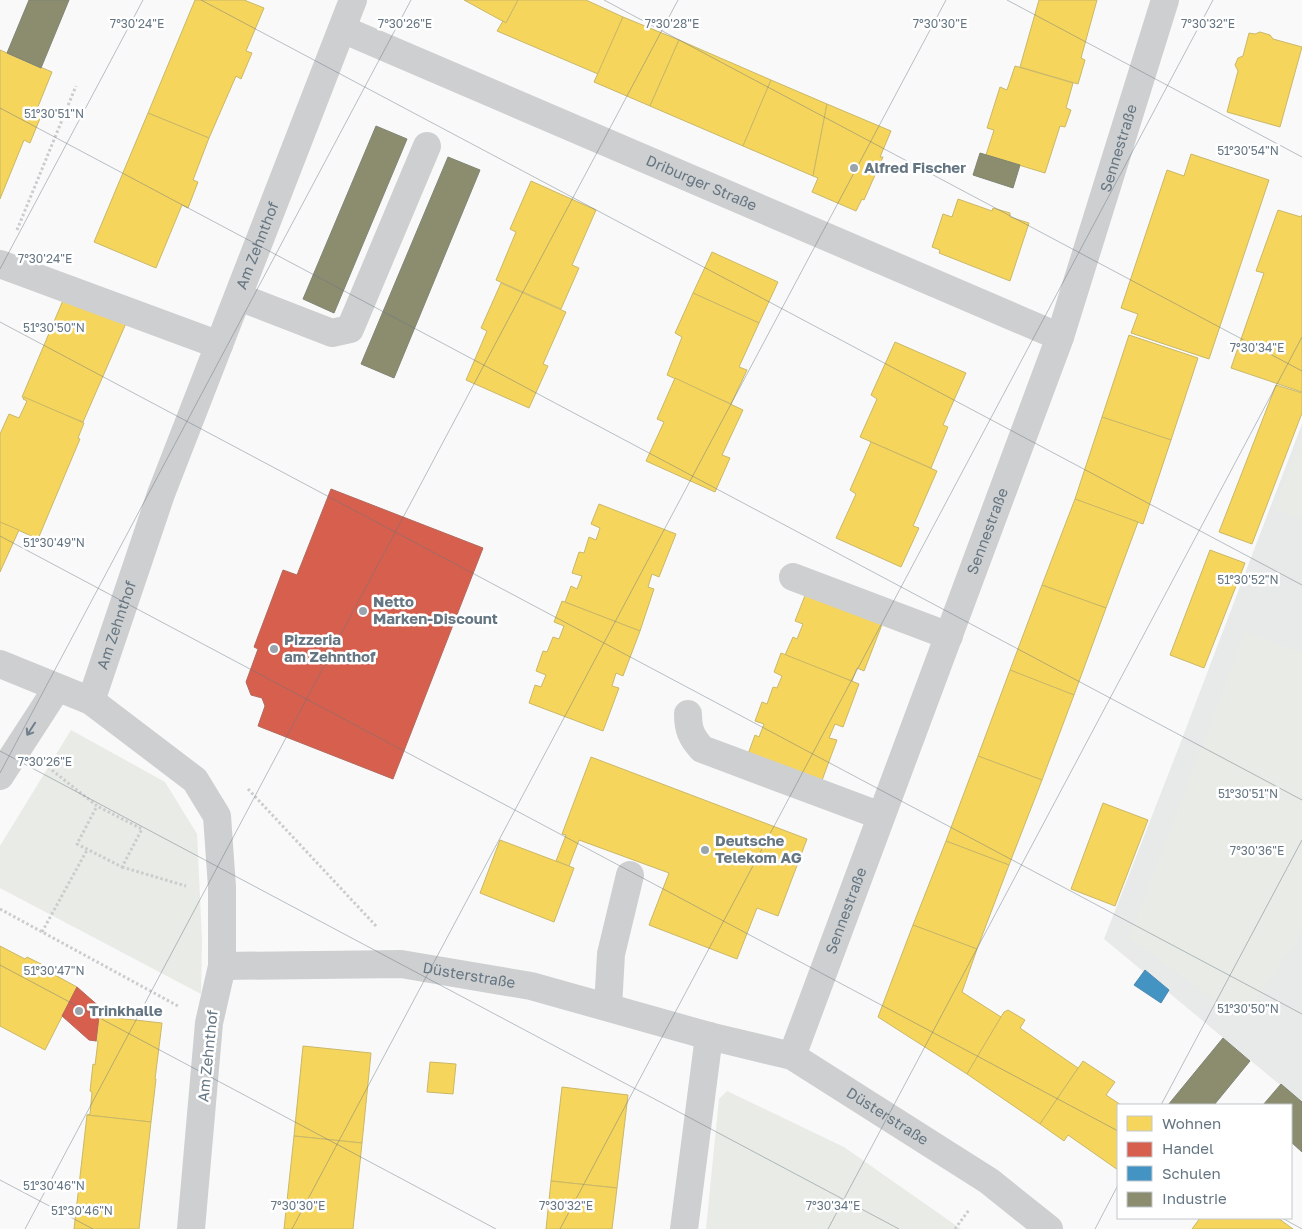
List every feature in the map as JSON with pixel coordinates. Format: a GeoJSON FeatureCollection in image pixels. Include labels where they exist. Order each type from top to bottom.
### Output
{"type":"FeatureCollection","features":[{"type":"Feature","properties":{"kind":"street","name":"Am Zehnthof"},"geometry":{"type":"LineString","coordinates":[[192,1229],[209,1023],[222,966],[222,887],[217,816],[195,780],[91,701],[161,494],[353,0]]}},
{"type":"Feature","properties":{"kind":"street","name":"Sennestraße"},"geometry":{"type":"LineString","coordinates":[[792,1056],[1060,337],[1165,0]]}},
{"type":"Feature","properties":{"kind":"street","name":"Driburger Straße"},"geometry":{"type":"LineString","coordinates":[[342,29],[1060,337]]}},
{"type":"Feature","properties":{"kind":"street"},"geometry":{"type":"LineString","coordinates":[[239,297],[332,333],[350,329],[427,146]]}},
{"type":"Feature","properties":{"kind":"street"},"geometry":{"type":"LineString","coordinates":[[0,264],[219,345]]}},
{"type":"Feature","properties":{"kind":"street"},"geometry":{"type":"LineString","coordinates":[[793,577],[949,636]]}},
{"type":"Feature","properties":{"kind":"street"},"geometry":{"type":"LineString","coordinates":[[0,664],[91,701]]}},
{"type":"Feature","properties":{"kind":"street"},"geometry":{"type":"LineString","coordinates":[[0,776],[57,688]]}},
{"type":"Feature","properties":{"kind":"street"},"geometry":{"type":"LineString","coordinates":[[688,714],[688,728],[693,740],[702,749],[881,816]]}},
{"type":"Feature","properties":{"kind":"street"},"geometry":{"type":"LineString","coordinates":[[608,1007],[611,954],[630,875]]}},
{"type":"Feature","properties":{"kind":"street","name":"Düsterstraße"},"geometry":{"type":"LineString","coordinates":[[222,966],[401,964],[531,986],[709,1036],[792,1056],[989,1181],[1049,1229]]}},
{"type":"Feature","properties":{"kind":"street"},"geometry":{"type":"LineString","coordinates":[[684,1229],[709,1036]]}},
{"type":"Feature","properties":{"kind":"path"},"geometry":{"type":"LineString","coordinates":[[17,230],[76,86]]}},
{"type":"Feature","properties":{"kind":"path"},"geometry":{"type":"LineString","coordinates":[[20,745],[97,806],[142,829],[122,868]]}},
{"type":"Feature","properties":{"kind":"path"},"geometry":{"type":"LineString","coordinates":[[248,789],[381,931]]}},
{"type":"Feature","properties":{"kind":"path"},"geometry":{"type":"LineString","coordinates":[[97,806],[77,844],[122,868],[190,886]]}},
{"type":"Feature","properties":{"kind":"path"},"geometry":{"type":"LineString","coordinates":[[42,932],[87,850]]}},
{"type":"Feature","properties":{"kind":"path"},"geometry":{"type":"LineString","coordinates":[[0,909],[209,1023]]}},
{"type":"Feature","properties":{"kind":"shaded area"},"geometry":{"type":"Polygon","coordinates":[[[1302,424],[1302,1103],[1104,939],[1302,424]]]}},
{"type":"Feature","properties":{"kind":"shaded area"},"geometry":{"type":"Polygon","coordinates":[[[1302,433],[1302,519],[1274,509],[1302,433]]]}},
{"type":"Feature","properties":{"kind":"shaded area"},"geometry":{"type":"Polygon","coordinates":[[[1245,632],[1302,653],[1302,933],[1242,1019],[1129,938],[1245,632]]]}},
{"type":"Feature","properties":{"kind":"shaded area"},"geometry":{"type":"Polygon","coordinates":[[[71,730],[165,782],[197,834],[202,939],[201,994],[0,888],[0,846],[71,730]]]}},
{"type":"Feature","properties":{"kind":"shaded area"},"geometry":{"type":"Polygon","coordinates":[[[727,1091],[844,1147],[961,1229],[706,1229],[719,1099],[727,1091]]]}},
{"type":"Feature","properties":{"kind":"building: Wohnen"},"geometry":{"type":"Polygon","coordinates":[[[195,0],[244,0],[264,8],[246,51],[252,53],[241,79],[236,76],[209,138],[148,113],[195,0]]]}},
{"type":"Feature","properties":{"kind":"building: Wohnen"},"geometry":{"type":"Polygon","coordinates":[[[464,0],[518,0],[506,23],[464,0]]]}},
{"type":"Feature","properties":{"kind":"building: Wohnen"},"geometry":{"type":"Polygon","coordinates":[[[518,0],[586,0],[623,17],[598,74],[497,31],[503,21],[506,23],[518,0]]]}},
{"type":"Feature","properties":{"kind":"building: Wohnen"},"geometry":{"type":"Polygon","coordinates":[[[1039,0],[1097,0],[1081,58],[1085,60],[1078,84],[1020,67],[1039,0]]]}},
{"type":"Feature","properties":{"kind":"building: Wohnen"},"geometry":{"type":"Polygon","coordinates":[[[623,17],[679,40],[650,106],[594,82],[623,17]]]}},
{"type":"Feature","properties":{"kind":"building: Wohnen"},"geometry":{"type":"Polygon","coordinates":[[[1260,32],[1270,35],[1273,39],[1302,47],[1280,127],[1227,112],[1238,71],[1235,65],[1238,58],[1243,56],[1249,33],[1255,34],[1260,32]]]}},
{"type":"Feature","properties":{"kind":"building: Wohnen"},"geometry":{"type":"Polygon","coordinates":[[[679,40],[771,80],[743,146],[650,106],[679,40]]]}},
{"type":"Feature","properties":{"kind":"building: Wohnen"},"geometry":{"type":"Polygon","coordinates":[[[0,50],[52,72],[35,114],[41,116],[30,143],[24,140],[0,199],[0,50]]]}},
{"type":"Feature","properties":{"kind":"building: Wohnen"},"geometry":{"type":"Polygon","coordinates":[[[1015,66],[1073,83],[1066,108],[1071,110],[1065,127],[1060,126],[1045,173],[986,155],[994,130],[987,128],[1000,87],[1007,90],[1015,66]]]}},
{"type":"Feature","properties":{"kind":"building: Wohnen"},"geometry":{"type":"Polygon","coordinates":[[[771,80],[827,104],[813,176],[743,146],[771,80]]]}},
{"type":"Feature","properties":{"kind":"building: Wohnen"},"geometry":{"type":"Polygon","coordinates":[[[827,104],[891,131],[880,157],[883,157],[864,200],[862,199],[856,211],[812,192],[818,178],[813,176],[827,104]]]}},
{"type":"Feature","properties":{"kind":"building: Wohnen"},"geometry":{"type":"Polygon","coordinates":[[[148,113],[209,138],[193,180],[198,182],[188,208],[182,205],[156,268],[94,242],[148,113]]]}},
{"type":"Feature","properties":{"kind":"building: Wohnen"},"geometry":{"type":"Polygon","coordinates":[[[1191,154],[1269,180],[1209,359],[1131,333],[1138,314],[1121,308],[1167,170],[1184,176],[1191,154]]]}},
{"type":"Feature","properties":{"kind":"building: Wohnen"},"geometry":{"type":"Polygon","coordinates":[[[531,181],[596,210],[572,265],[579,268],[561,309],[496,280],[516,232],[510,229],[531,181]]]}},
{"type":"Feature","properties":{"kind":"building: Wohnen"},"geometry":{"type":"Polygon","coordinates":[[[958,199],[992,211],[993,208],[1010,213],[1010,217],[1029,223],[1010,281],[939,253],[940,250],[932,247],[943,214],[952,217],[958,199]]]}},
{"type":"Feature","properties":{"kind":"building: Wohnen"},"geometry":{"type":"Polygon","coordinates":[[[1278,210],[1301,217],[1302,215],[1302,392],[1231,368],[1264,273],[1256,271],[1278,210]]]}},
{"type":"Feature","properties":{"kind":"building: Wohnen"},"geometry":{"type":"Polygon","coordinates":[[[712,252],[778,282],[759,323],[693,293],[712,252]]]}},
{"type":"Feature","properties":{"kind":"building: Wohnen"},"geometry":{"type":"Polygon","coordinates":[[[501,283],[566,312],[543,364],[548,366],[529,408],[466,380],[487,331],[481,328],[501,283]]]}},
{"type":"Feature","properties":{"kind":"building: Wohnen"},"geometry":{"type":"Polygon","coordinates":[[[693,293],[759,323],[739,367],[747,370],[731,404],[667,375],[682,337],[675,333],[693,293]]]}},
{"type":"Feature","properties":{"kind":"building: Wohnen"},"geometry":{"type":"Polygon","coordinates":[[[64,298],[127,321],[83,422],[22,397],[64,298]]]}},
{"type":"Feature","properties":{"kind":"building: Wohnen"},"geometry":{"type":"Polygon","coordinates":[[[1129,335],[1198,358],[1171,440],[1102,417],[1129,335]]]}},
{"type":"Feature","properties":{"kind":"building: Wohnen"},"geometry":{"type":"Polygon","coordinates":[[[895,342],[966,373],[943,425],[948,427],[931,468],[860,437],[877,399],[871,395],[895,342]]]}},
{"type":"Feature","properties":{"kind":"building: Wohnen"},"geometry":{"type":"Polygon","coordinates":[[[675,378],[743,410],[722,455],[730,458],[715,492],[646,461],[664,422],[657,419],[675,378]]]}},
{"type":"Feature","properties":{"kind":"building: Wohnen"},"geometry":{"type":"Polygon","coordinates":[[[1276,385],[1302,393],[1302,413],[1252,544],[1219,532],[1276,385]]]}},
{"type":"Feature","properties":{"kind":"building: Wohnen"},"geometry":{"type":"Polygon","coordinates":[[[24,397],[84,423],[78,438],[80,439],[38,539],[0,522],[0,434],[9,414],[19,418],[27,401],[23,399],[24,397]]]}},
{"type":"Feature","properties":{"kind":"building: Wohnen"},"geometry":{"type":"Polygon","coordinates":[[[1102,417],[1171,440],[1143,524],[1075,499],[1102,417]]]}},
{"type":"Feature","properties":{"kind":"building: Wohnen"},"geometry":{"type":"Polygon","coordinates":[[[871,442],[937,471],[913,526],[919,528],[901,567],[836,538],[856,494],[850,490],[871,442]]]}},
{"type":"Feature","properties":{"kind":"building: Wohnen"},"geometry":{"type":"Polygon","coordinates":[[[1075,499],[1138,522],[1106,608],[1042,585],[1075,499]]]}},
{"type":"Feature","properties":{"kind":"building: Wohnen"},"geometry":{"type":"Polygon","coordinates":[[[599,504],[676,534],[659,577],[652,574],[648,587],[654,589],[640,631],[565,602],[571,586],[577,589],[582,576],[572,573],[579,552],[584,553],[589,537],[596,540],[600,528],[591,524],[599,504]]]}},
{"type":"Feature","properties":{"kind":"building: Wohnen"},"geometry":{"type":"Polygon","coordinates":[[[0,522],[19,530],[0,572],[0,522]]]}},
{"type":"Feature","properties":{"kind":"building: Wohnen"},"geometry":{"type":"Polygon","coordinates":[[[1210,550],[1245,563],[1204,668],[1170,655],[1210,550]]]}},
{"type":"Feature","properties":{"kind":"building: Wohnen"},"geometry":{"type":"Polygon","coordinates":[[[1042,585],[1106,608],[1074,695],[1010,670],[1042,585]]]}},
{"type":"Feature","properties":{"kind":"building: Wohnen"},"geometry":{"type":"Polygon","coordinates":[[[806,593],[883,622],[864,671],[857,668],[852,681],[785,655],[793,637],[797,639],[803,624],[795,621],[806,593]]]}},
{"type":"Feature","properties":{"kind":"building: Wohnen"},"geometry":{"type":"Polygon","coordinates":[[[562,601],[640,631],[623,676],[616,673],[612,686],[619,688],[603,731],[529,703],[535,685],[541,687],[546,675],[536,671],[543,651],[547,652],[553,637],[559,639],[564,626],[554,622],[562,601]]]}},
{"type":"Feature","properties":{"kind":"building: Wohnen"},"geometry":{"type":"Polygon","coordinates":[[[781,653],[859,684],[843,727],[835,724],[829,738],[837,740],[821,783],[748,754],[755,735],[759,737],[764,724],[755,721],[762,702],[767,704],[773,687],[777,688],[782,676],[774,672],[781,653]]]}},
{"type":"Feature","properties":{"kind":"building: Wohnen"},"geometry":{"type":"Polygon","coordinates":[[[1010,670],[1074,695],[1042,780],[978,756],[1010,670]]]}},
{"type":"Feature","properties":{"kind":"building: Wohnen"},"geometry":{"type":"Polygon","coordinates":[[[978,756],[1042,780],[1009,865],[946,841],[978,756]]]}},
{"type":"Feature","properties":{"kind":"building: Wohnen","name":"Deutsche Telekom AG"},"geometry":{"type":"Polygon","coordinates":[[[591,757],[807,839],[778,916],[757,908],[737,959],[649,925],[669,873],[579,840],[569,866],[556,861],[566,835],[562,834],[591,757]]]}},
{"type":"Feature","properties":{"kind":"building: Wohnen"},"geometry":{"type":"Polygon","coordinates":[[[1103,803],[1148,820],[1115,906],[1071,889],[1103,803]]]}},
{"type":"Feature","properties":{"kind":"building: Wohnen"},"geometry":{"type":"Polygon","coordinates":[[[500,840],[574,868],[554,922],[480,893],[500,840]]]}},
{"type":"Feature","properties":{"kind":"building: Wohnen"},"geometry":{"type":"Polygon","coordinates":[[[946,841],[1009,865],[977,949],[913,925],[946,841]]]}},
{"type":"Feature","properties":{"kind":"building: Wohnen"},"geometry":{"type":"Polygon","coordinates":[[[913,925],[977,949],[962,992],[1001,1017],[967,1074],[878,1017],[913,925]]]}},
{"type":"Feature","properties":{"kind":"building: Wohnen"},"geometry":{"type":"Polygon","coordinates":[[[0,946],[25,959],[27,957],[43,965],[42,968],[77,987],[45,1050],[0,1026],[0,946]]]}},
{"type":"Feature","properties":{"kind":"building: Wohnen"},"geometry":{"type":"Polygon","coordinates":[[[1008,1010],[1025,1020],[1020,1028],[1078,1068],[1040,1124],[967,1074],[1004,1012],[1008,1010]]]}},
{"type":"Feature","properties":{"kind":"building: Wohnen"},"geometry":{"type":"Polygon","coordinates":[[[99,1016],[162,1023],[151,1122],[87,1115],[90,1114],[92,1092],[90,1091],[98,1041],[96,1041],[99,1016]]]}},
{"type":"Feature","properties":{"kind":"building: Wohnen"},"geometry":{"type":"Polygon","coordinates":[[[303,1046],[371,1053],[362,1143],[294,1136],[303,1046]]]}},
{"type":"Feature","properties":{"kind":"building: Wohnen"},"geometry":{"type":"Polygon","coordinates":[[[1083,1061],[1115,1082],[1106,1095],[1120,1104],[1117,1104],[1117,1169],[1068,1135],[1064,1141],[1040,1124],[1083,1061]]]}},
{"type":"Feature","properties":{"kind":"building: Wohnen"},"geometry":{"type":"Polygon","coordinates":[[[430,1062],[456,1064],[453,1094],[427,1092],[430,1062]]]}},
{"type":"Feature","properties":{"kind":"building: Wohnen"},"geometry":{"type":"Polygon","coordinates":[[[562,1087],[628,1095],[617,1188],[551,1181],[562,1087]]]}},
{"type":"Feature","properties":{"kind":"building: Wohnen"},"geometry":{"type":"Polygon","coordinates":[[[87,1115],[151,1122],[139,1229],[74,1229],[87,1115]]]}},
{"type":"Feature","properties":{"kind":"building: Wohnen"},"geometry":{"type":"Polygon","coordinates":[[[294,1136],[362,1143],[353,1229],[284,1229],[294,1136]]]}},
{"type":"Feature","properties":{"kind":"building: Wohnen"},"geometry":{"type":"Polygon","coordinates":[[[551,1181],[617,1188],[612,1229],[546,1229],[551,1181]]]}},
{"type":"Feature","properties":{"kind":"building: Wohnen"},"geometry":{"type":"Polygon","coordinates":[[[1199,1219],[1279,1219],[1293,1229],[1192,1229],[1199,1219]]]}},
{"type":"Feature","properties":{"kind":"building: Handel","name":"Netto Marken-Discount"},"geometry":{"type":"Polygon","coordinates":[[[331,489],[483,548],[393,779],[258,726],[265,706],[262,698],[251,695],[246,682],[258,649],[254,647],[283,570],[297,575],[331,489]]]}},
{"type":"Feature","properties":{"kind":"building: Handel"},"geometry":{"type":"Polygon","coordinates":[[[77,987],[102,1009],[101,1017],[99,1016],[96,1041],[89,1040],[62,1016],[77,987]]]}},
{"type":"Feature","properties":{"kind":"building: Schulen"},"geometry":{"type":"Polygon","coordinates":[[[1145,970],[1169,990],[1161,1003],[1134,985],[1145,970]]]}},
{"type":"Feature","properties":{"kind":"building: Industrie"},"geometry":{"type":"Polygon","coordinates":[[[29,0],[69,0],[41,68],[7,53],[29,0]]]}},
{"type":"Feature","properties":{"kind":"building: Industrie"},"geometry":{"type":"Polygon","coordinates":[[[376,126],[407,139],[334,313],[303,299],[376,126]]]}},
{"type":"Feature","properties":{"kind":"building: Industrie"},"geometry":{"type":"Polygon","coordinates":[[[980,153],[1020,165],[1013,188],[973,175],[980,153]]]}},
{"type":"Feature","properties":{"kind":"building: Industrie"},"geometry":{"type":"Polygon","coordinates":[[[448,157],[480,170],[394,378],[361,364],[448,157]]]}},
{"type":"Feature","properties":{"kind":"building: Industrie"},"geometry":{"type":"Polygon","coordinates":[[[1223,1038],[1250,1061],[1215,1104],[1169,1104],[1223,1038]]]}},
{"type":"Feature","properties":{"kind":"building: Industrie"},"geometry":{"type":"Polygon","coordinates":[[[1281,1084],[1302,1102],[1302,1152],[1292,1143],[1292,1104],[1264,1104],[1281,1084]]]}},
{"type":"Feature","properties":{"kind":"place","name":"Alfred Fischer"},"geometry":{"type":"Point","coordinates":[854,168]}},
{"type":"Feature","properties":{"kind":"place","name":"Netto Marken-Discount"},"geometry":{"type":"Point","coordinates":[363,611]}},
{"type":"Feature","properties":{"kind":"place","name":"Pizzeria am Zehnthof"},"geometry":{"type":"Point","coordinates":[274,649]}},
{"type":"Feature","properties":{"kind":"place","name":"Deutsche Telekom AG"},"geometry":{"type":"Point","coordinates":[705,850]}},
{"type":"Feature","properties":{"kind":"place","name":"Trinkhalle"},"geometry":{"type":"Point","coordinates":[79,1011]}}]}
